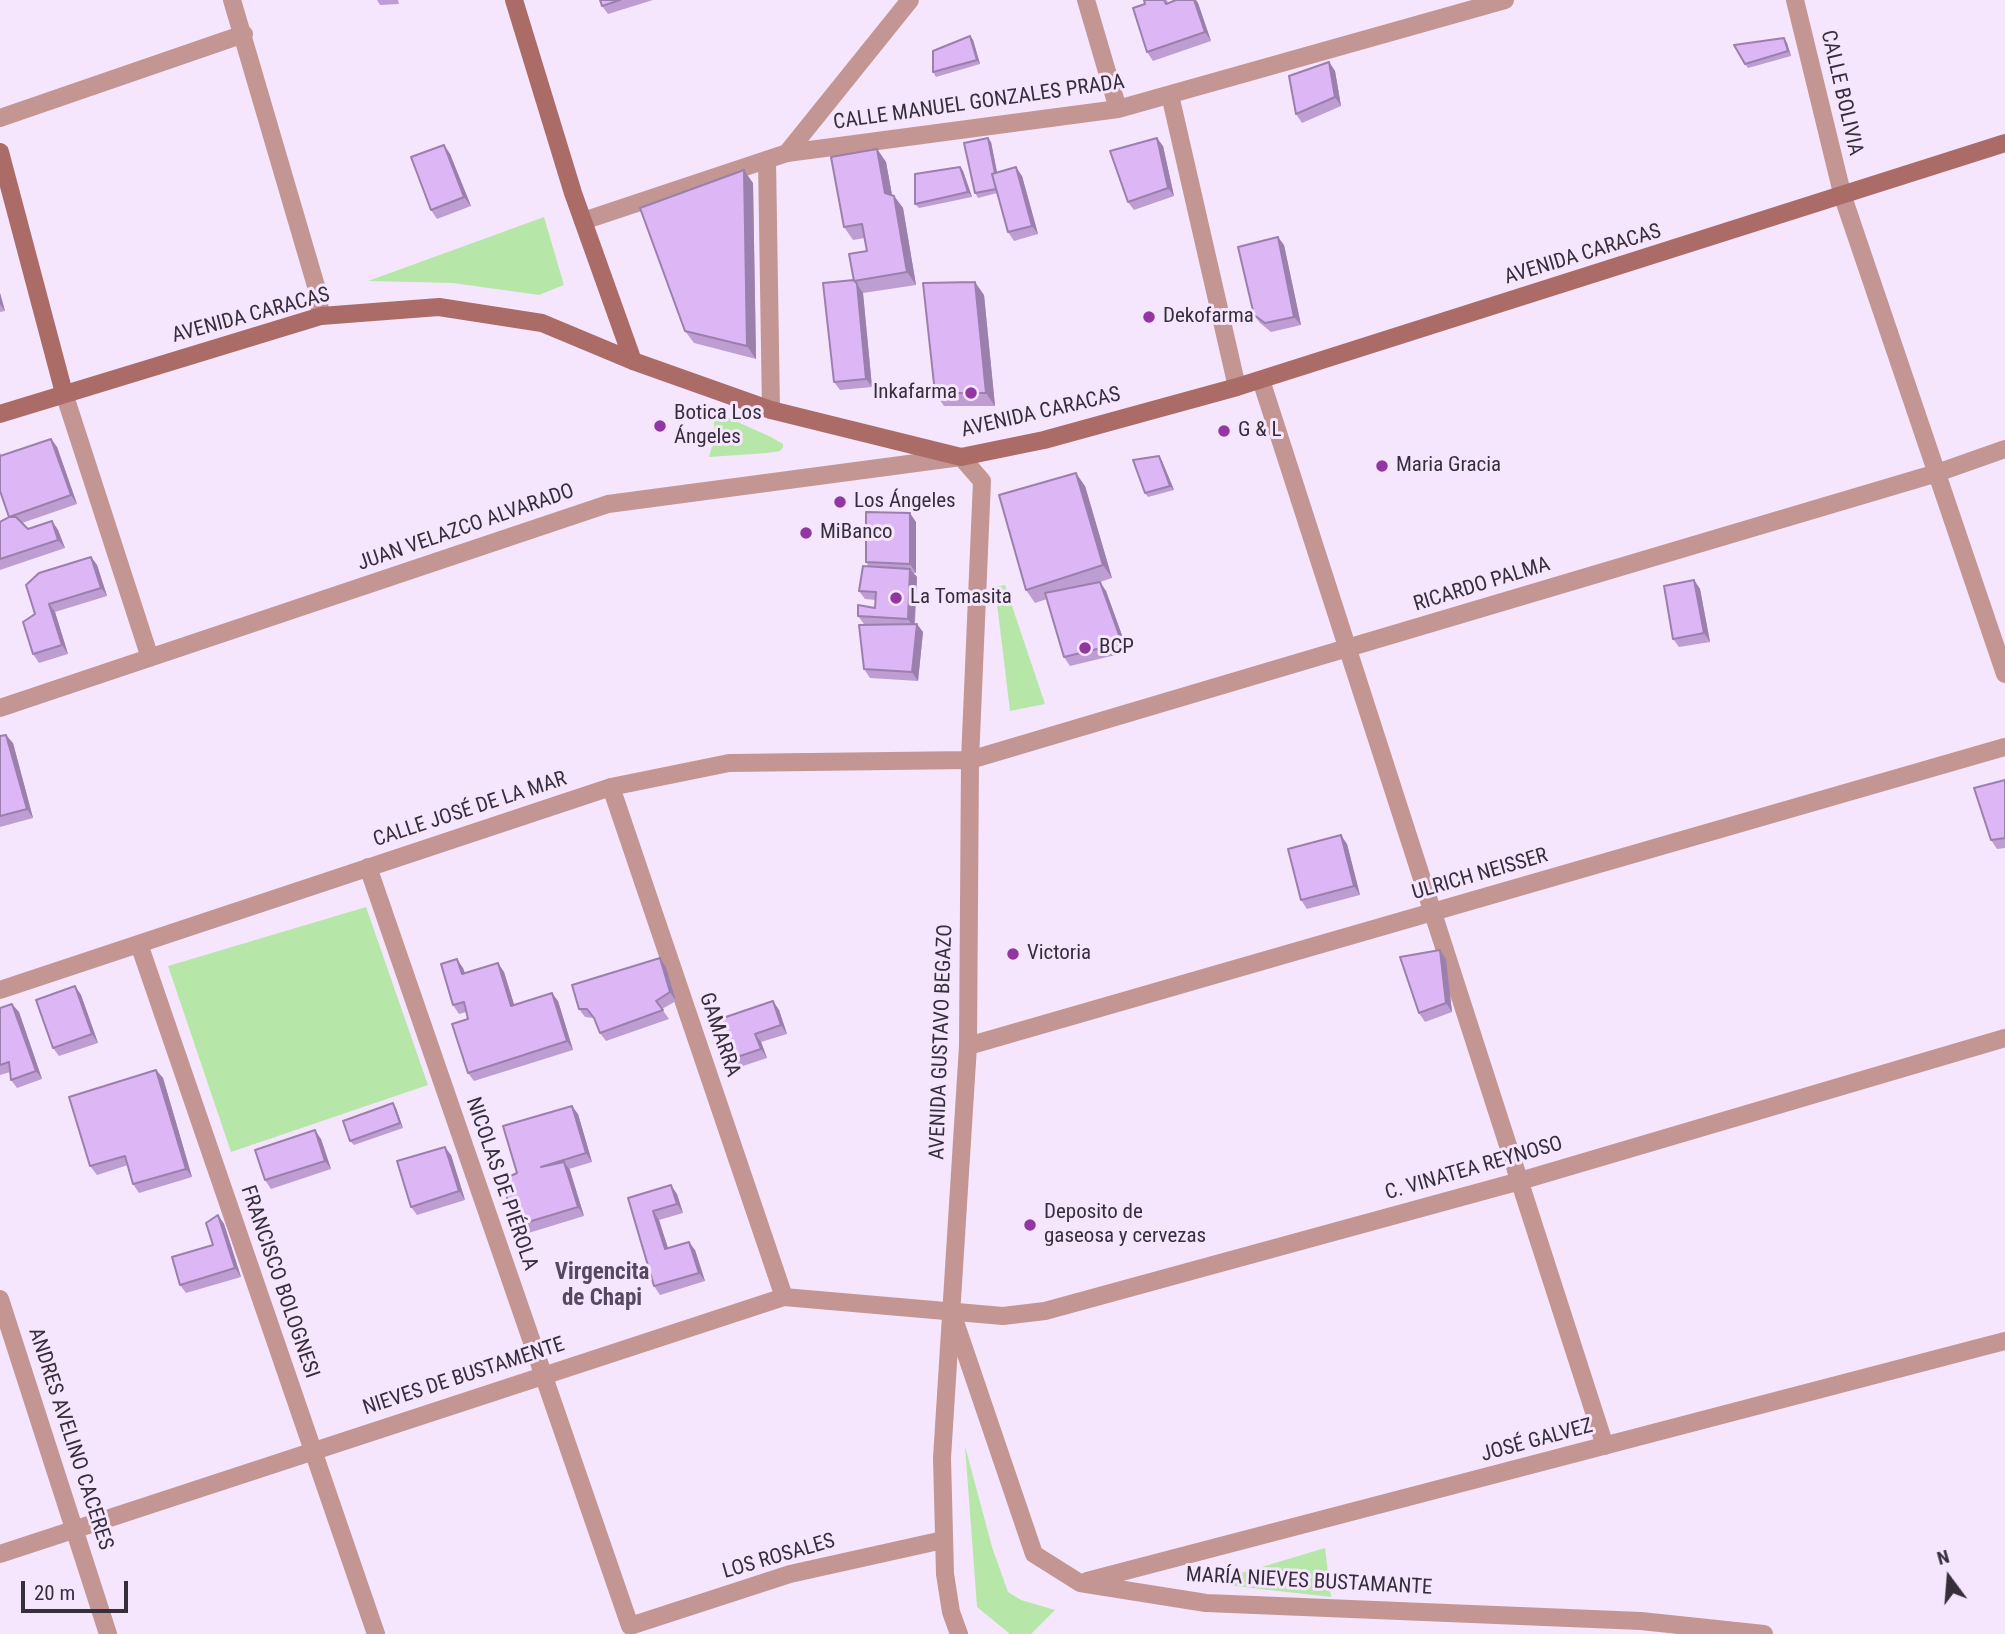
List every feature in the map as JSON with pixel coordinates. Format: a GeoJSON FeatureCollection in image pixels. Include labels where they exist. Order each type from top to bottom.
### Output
{"type":"FeatureCollection","features":[{"type":"Feature","properties":{"kind":"main road"},"geometry":{"type":"LineString","coordinates":[[514,0],[583,221],[633,361]]}},
{"type":"Feature","properties":{"kind":"main road","name":"AVENIDA CARACAS"},"geometry":{"type":"LineString","coordinates":[[0,414],[321,316],[439,307],[542,323],[633,361],[771,410],[961,457],[1044,440],[1261,380],[1843,197],[2005,143]]}},
{"type":"Feature","properties":{"kind":"main road"},"geometry":{"type":"LineString","coordinates":[[0,152],[64,393]]}},
{"type":"Feature","properties":{"kind":"street"},"geometry":{"type":"LineString","coordinates":[[232,0],[244,34],[321,316]]}},
{"type":"Feature","properties":{"kind":"street"},"geometry":{"type":"LineString","coordinates":[[787,153],[910,0]]}},
{"type":"Feature","properties":{"kind":"street"},"geometry":{"type":"LineString","coordinates":[[1086,0],[1118,109]]}},
{"type":"Feature","properties":{"kind":"street","name":"CALLE MANUEL GONZALES PRADA"},"geometry":{"type":"LineString","coordinates":[[583,221],[787,153],[1118,109],[1505,0]]}},
{"type":"Feature","properties":{"kind":"street","name":"CALLE BOLIVIA"},"geometry":{"type":"LineString","coordinates":[[1796,0],[1843,197],[2005,674]]}},
{"type":"Feature","properties":{"kind":"street"},"geometry":{"type":"LineString","coordinates":[[0,118],[244,34]]}},
{"type":"Feature","properties":{"kind":"street"},"geometry":{"type":"LineString","coordinates":[[1170,95],[1237,387]]}},
{"type":"Feature","properties":{"kind":"street"},"geometry":{"type":"LineString","coordinates":[[767,160],[771,410]]}},
{"type":"Feature","properties":{"kind":"street"},"geometry":{"type":"LineString","coordinates":[[1261,380],[1605,1446]]}},
{"type":"Feature","properties":{"kind":"street"},"geometry":{"type":"LineString","coordinates":[[64,393],[150,658]]}},
{"type":"Feature","properties":{"kind":"street","name":"RICARDO PALMA"},"geometry":{"type":"LineString","coordinates":[[970,760],[1937,473],[2005,449]]}},
{"type":"Feature","properties":{"kind":"street","name":"JUAN VELAZCO ALVARADO"},"geometry":{"type":"LineString","coordinates":[[0,708],[608,504],[961,457]]}},
{"type":"Feature","properties":{"kind":"street","name":"AVENIDA GUSTAVO BEGAZO"},"geometry":{"type":"LineString","coordinates":[[959,1634],[951,1612],[943,1540],[942,1458],[968,1046],[970,760],[982,481],[961,457]]}},
{"type":"Feature","properties":{"kind":"street","name":"ULRICH NEISSER"},"geometry":{"type":"LineString","coordinates":[[968,1046],[2005,747]]}},
{"type":"Feature","properties":{"kind":"street","name":"CALLE JOSÉ DE LA MAR"},"geometry":{"type":"LineString","coordinates":[[0,990],[611,787],[729,763],[970,760]]}},
{"type":"Feature","properties":{"kind":"street","name":"GAMARRA"},"geometry":{"type":"LineString","coordinates":[[611,787],[784,1297]]}},
{"type":"Feature","properties":{"kind":"street","name":"NICOLAS DE PIÉROLA"},"geometry":{"type":"LineString","coordinates":[[368,867],[631,1630]]}},
{"type":"Feature","properties":{"kind":"street","name":"FRANCISCO BOLOGNESI"},"geometry":{"type":"LineString","coordinates":[[139,944],[376,1634]]}},
{"type":"Feature","properties":{"kind":"street","name":"C. VINATEA REYNOSO"},"geometry":{"type":"LineString","coordinates":[[951,1310],[1003,1316],[1045,1311],[1520,1181],[2005,1038]]}},
{"type":"Feature","properties":{"kind":"street","name":"NIEVES DE BUSTAMENTE"},"geometry":{"type":"LineString","coordinates":[[0,1554],[784,1297],[951,1310]]}},
{"type":"Feature","properties":{"kind":"street","name":"ANDRES AVELINO CACERES"},"geometry":{"type":"LineString","coordinates":[[0,1299],[108,1634]]}},
{"type":"Feature","properties":{"kind":"street","name":"MARÍA NIEVES BUSTAMANTE"},"geometry":{"type":"LineString","coordinates":[[951,1310],[1034,1554],[1080,1583],[1206,1603],[1764,1634]]}},
{"type":"Feature","properties":{"kind":"street","name":"JOSÉ GALVEZ"},"geometry":{"type":"LineString","coordinates":[[1080,1583],[2005,1341]]}},
{"type":"Feature","properties":{"kind":"street","name":"LOS ROSALES"},"geometry":{"type":"LineString","coordinates":[[631,1630],[790,1574],[943,1540]]}},
{"type":"Feature","properties":{"kind":"green space"},"geometry":{"type":"Polygon","coordinates":[[[544,217],[564,285],[539,295],[453,283],[368,281],[544,217]]]}},
{"type":"Feature","properties":{"kind":"green space"},"geometry":{"type":"Polygon","coordinates":[[[713,411],[771,437],[783,444],[783,447],[780,451],[767,453],[709,457],[715,436],[713,411]]]}},
{"type":"Feature","properties":{"kind":"green space"},"geometry":{"type":"Polygon","coordinates":[[[1005,585],[1045,704],[1010,711],[995,587],[1005,585]]]}},
{"type":"Feature","properties":{"kind":"green space"},"geometry":{"type":"Polygon","coordinates":[[[366,907],[428,1085],[231,1152],[168,966],[366,907]]]}},
{"type":"Feature","properties":{"kind":"green space"},"geometry":{"type":"Polygon","coordinates":[[[965,1446],[992,1547],[1008,1592],[1021,1600],[1055,1610],[1031,1634],[1010,1634],[977,1607],[965,1446]]]}},
{"type":"Feature","properties":{"kind":"green space"},"geometry":{"type":"Polygon","coordinates":[[[1325,1548],[1331,1597],[1208,1583],[1325,1548]]]}},
{"type":"Feature","properties":{"kind":"building"},"geometry":{"type":"Polygon","coordinates":[[[600,0],[620,0],[602,6],[600,0]]]}},
{"type":"Feature","properties":{"kind":"building"},"geometry":{"type":"Polygon","coordinates":[[[1144,0],[1164,0],[1166,4],[1176,0],[1194,0],[1205,32],[1147,52],[1133,8],[1145,4],[1144,0]]]}},
{"type":"Feature","properties":{"kind":"building"},"geometry":{"type":"Polygon","coordinates":[[[970,36],[977,60],[933,72],[933,51],[970,36]]]}},
{"type":"Feature","properties":{"kind":"building"},"geometry":{"type":"Polygon","coordinates":[[[1784,38],[1788,51],[1745,64],[1734,45],[1784,38]]]}},
{"type":"Feature","properties":{"kind":"building"},"geometry":{"type":"Polygon","coordinates":[[[1329,62],[1335,97],[1296,114],[1289,76],[1329,62]]]}},
{"type":"Feature","properties":{"kind":"building"},"geometry":{"type":"Polygon","coordinates":[[[988,138],[996,189],[975,193],[964,143],[988,138]]]}},
{"type":"Feature","properties":{"kind":"building"},"geometry":{"type":"Polygon","coordinates":[[[1157,138],[1168,188],[1128,202],[1110,151],[1157,138]]]}},
{"type":"Feature","properties":{"kind":"building"},"geometry":{"type":"Polygon","coordinates":[[[444,145],[464,197],[431,210],[411,157],[444,145]]]}},
{"type":"Feature","properties":{"kind":"building"},"geometry":{"type":"Polygon","coordinates":[[[877,149],[885,193],[894,196],[907,272],[854,281],[849,254],[867,251],[862,224],[844,227],[831,157],[877,149]]]}},
{"type":"Feature","properties":{"kind":"building"},"geometry":{"type":"Polygon","coordinates":[[[960,167],[968,192],[915,204],[915,174],[960,167]]]}},
{"type":"Feature","properties":{"kind":"building"},"geometry":{"type":"Polygon","coordinates":[[[1016,167],[1032,226],[1008,232],[992,174],[1016,167]]]}},
{"type":"Feature","properties":{"kind":"building"},"geometry":{"type":"Polygon","coordinates":[[[744,170],[747,346],[685,331],[640,208],[744,170]]]}},
{"type":"Feature","properties":{"kind":"building"},"geometry":{"type":"Polygon","coordinates":[[[1278,237],[1294,317],[1265,323],[1254,315],[1238,247],[1278,237]]]}},
{"type":"Feature","properties":{"kind":"building"},"geometry":{"type":"Polygon","coordinates":[[[854,280],[857,284],[866,379],[834,382],[823,283],[854,280]]]}},
{"type":"Feature","properties":{"kind":"building"},"geometry":{"type":"Polygon","coordinates":[[[975,282],[986,393],[935,393],[923,283],[975,282]]]}},
{"type":"Feature","properties":{"kind":"building"},"geometry":{"type":"Polygon","coordinates":[[[51,439],[71,495],[9,517],[0,491],[0,456],[51,439]]]}},
{"type":"Feature","properties":{"kind":"building"},"geometry":{"type":"Polygon","coordinates":[[[1159,456],[1170,486],[1145,493],[1133,460],[1159,456]]]}},
{"type":"Feature","properties":{"kind":"building"},"geometry":{"type":"Polygon","coordinates":[[[1076,473],[1103,565],[1026,590],[999,495],[1076,473]]]}},
{"type":"Feature","properties":{"kind":"building"},"geometry":{"type":"Polygon","coordinates":[[[866,512],[910,513],[910,564],[866,562],[866,512]]]}},
{"type":"Feature","properties":{"kind":"building"},"geometry":{"type":"Polygon","coordinates":[[[16,517],[28,529],[52,521],[58,540],[0,559],[0,522],[16,517]]]}},
{"type":"Feature","properties":{"kind":"building"},"geometry":{"type":"Polygon","coordinates":[[[91,557],[101,588],[49,604],[62,645],[33,654],[23,622],[35,614],[26,585],[39,573],[91,557]]]}},
{"type":"Feature","properties":{"kind":"building"},"geometry":{"type":"Polygon","coordinates":[[[863,566],[910,569],[908,619],[858,616],[858,605],[875,608],[876,592],[859,591],[863,566]]]}},
{"type":"Feature","properties":{"kind":"building"},"geometry":{"type":"Polygon","coordinates":[[[1694,580],[1704,633],[1673,639],[1664,586],[1694,580]]]}},
{"type":"Feature","properties":{"kind":"building"},"geometry":{"type":"Polygon","coordinates":[[[1100,582],[1122,643],[1064,657],[1045,593],[1100,582]]]}},
{"type":"Feature","properties":{"kind":"building"},"geometry":{"type":"Polygon","coordinates":[[[917,624],[912,672],[864,669],[859,625],[917,624]]]}},
{"type":"Feature","properties":{"kind":"building"},"geometry":{"type":"Polygon","coordinates":[[[6,735],[27,809],[0,816],[0,736],[6,735]]]}},
{"type":"Feature","properties":{"kind":"building"},"geometry":{"type":"Polygon","coordinates":[[[2005,780],[2005,838],[1991,840],[1974,788],[2005,780]]]}},
{"type":"Feature","properties":{"kind":"building"},"geometry":{"type":"Polygon","coordinates":[[[1341,835],[1354,886],[1301,900],[1288,849],[1341,835]]]}},
{"type":"Feature","properties":{"kind":"building"},"geometry":{"type":"Polygon","coordinates":[[[1440,950],[1446,1003],[1419,1013],[1400,957],[1440,950]]]}},
{"type":"Feature","properties":{"kind":"building"},"geometry":{"type":"Polygon","coordinates":[[[660,958],[670,992],[656,1001],[663,1010],[600,1033],[587,1009],[579,1009],[572,985],[660,958]]]}},
{"type":"Feature","properties":{"kind":"building"},"geometry":{"type":"Polygon","coordinates":[[[457,959],[462,974],[498,963],[511,1006],[552,993],[567,1041],[468,1073],[452,1024],[468,1019],[464,1002],[453,1005],[441,964],[457,959]]]}},
{"type":"Feature","properties":{"kind":"building"},"geometry":{"type":"Polygon","coordinates":[[[75,986],[92,1034],[53,1048],[36,1000],[75,986]]]}},
{"type":"Feature","properties":{"kind":"building"},"geometry":{"type":"Polygon","coordinates":[[[773,1001],[781,1025],[755,1034],[761,1049],[725,1061],[711,1022],[773,1001]]]}},
{"type":"Feature","properties":{"kind":"building"},"geometry":{"type":"Polygon","coordinates":[[[12,1004],[36,1071],[11,1080],[9,1062],[0,1065],[0,1008],[12,1004]]]}},
{"type":"Feature","properties":{"kind":"building"},"geometry":{"type":"Polygon","coordinates":[[[156,1070],[186,1169],[133,1184],[125,1156],[90,1166],[69,1097],[156,1070]]]}},
{"type":"Feature","properties":{"kind":"building"},"geometry":{"type":"Polygon","coordinates":[[[393,1103],[400,1123],[350,1141],[343,1121],[393,1103]]]}},
{"type":"Feature","properties":{"kind":"building"},"geometry":{"type":"Polygon","coordinates":[[[572,1106],[586,1153],[541,1167],[564,1162],[578,1207],[515,1226],[502,1180],[517,1173],[503,1126],[572,1106]]]}},
{"type":"Feature","properties":{"kind":"building"},"geometry":{"type":"Polygon","coordinates":[[[315,1130],[325,1161],[265,1180],[255,1150],[315,1130]]]}},
{"type":"Feature","properties":{"kind":"building"},"geometry":{"type":"Polygon","coordinates":[[[445,1147],[459,1191],[411,1207],[397,1161],[445,1147]]]}},
{"type":"Feature","properties":{"kind":"building"},"geometry":{"type":"Polygon","coordinates":[[[671,1185],[677,1204],[653,1211],[665,1249],[689,1242],[699,1273],[654,1286],[628,1198],[671,1185]]]}},
{"type":"Feature","properties":{"kind":"building"},"geometry":{"type":"Polygon","coordinates":[[[218,1215],[235,1268],[180,1285],[172,1257],[213,1245],[206,1223],[218,1215]]]}},
{"type":"Feature","properties":{"kind":"place","name":"Dekofarma"},"geometry":{"type":"Point","coordinates":[1149,317]}},
{"type":"Feature","properties":{"kind":"place","name":"Inkafarma"},"geometry":{"type":"Point","coordinates":[971,393]}},
{"type":"Feature","properties":{"kind":"place","name":"Botica Los Ángeles"},"geometry":{"type":"Point","coordinates":[660,426]}},
{"type":"Feature","properties":{"kind":"place","name":"G & L"},"geometry":{"type":"Point","coordinates":[1224,431]}},
{"type":"Feature","properties":{"kind":"place","name":"Maria Gracia"},"geometry":{"type":"Point","coordinates":[1382,466]}},
{"type":"Feature","properties":{"kind":"place","name":"Los Ángeles"},"geometry":{"type":"Point","coordinates":[840,502]}},
{"type":"Feature","properties":{"kind":"place","name":"MiBanco"},"geometry":{"type":"Point","coordinates":[806,533]}},
{"type":"Feature","properties":{"kind":"place","name":"La Tomasita"},"geometry":{"type":"Point","coordinates":[896,598]}},
{"type":"Feature","properties":{"kind":"place","name":"BCP"},"geometry":{"type":"Point","coordinates":[1085,648]}},
{"type":"Feature","properties":{"kind":"place","name":"Victoria"},"geometry":{"type":"Point","coordinates":[1013,954]}},
{"type":"Feature","properties":{"kind":"place","name":"Deposito de gaseosa y cervezas"},"geometry":{"type":"Point","coordinates":[1030,1225]}},
{"type":"Feature","properties":{"kind":"district","name":"Virgencita de Chapi"},"geometry":{"type":"Point","coordinates":[602,1286]}}]}
